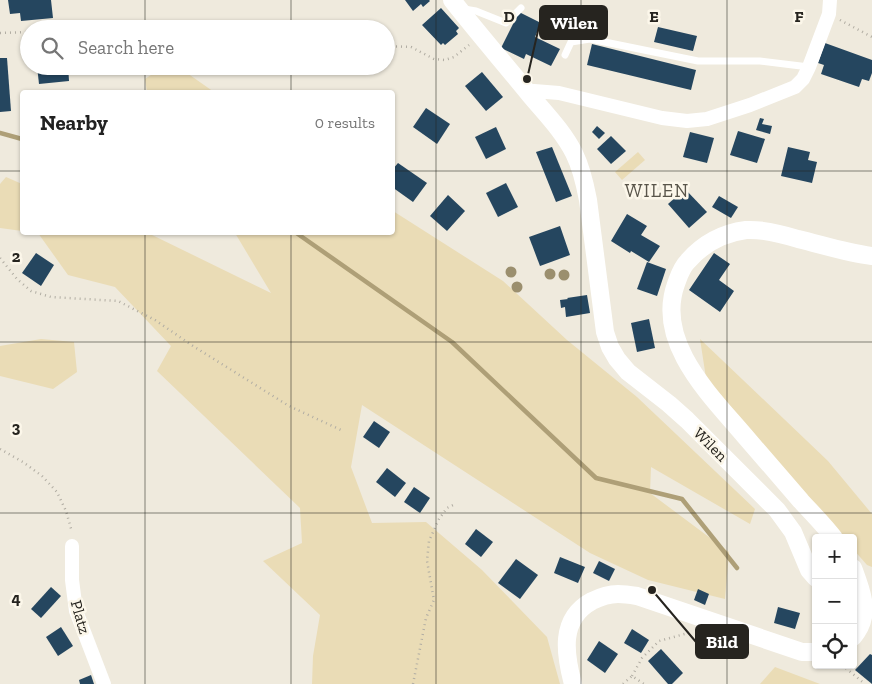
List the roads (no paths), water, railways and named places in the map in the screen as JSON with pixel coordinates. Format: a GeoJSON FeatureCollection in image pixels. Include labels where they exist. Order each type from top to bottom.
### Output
{"type":"FeatureCollection","features":[{"type":"Feature","properties":{"kind":"street","name":"Wilen"},"geometry":{"type":"LineString","coordinates":[[455,4],[566,139],[574,154],[588,200],[605,332],[617,360],[628,372],[687,420],[777,510],[793,532],[808,570],[812,574]]}},
{"type":"Feature","properties":{"kind":"street"},"geometry":{"type":"LineString","coordinates":[[530,94],[534,90],[559,93],[662,118],[687,121],[707,119],[750,105],[795,87],[803,79],[809,67],[830,7]]}},
{"type":"Feature","properties":{"kind":"street","name":"Wilen"},"geometry":{"type":"LineString","coordinates":[[831,534],[701,384],[680,348],[673,328],[671,307],[673,291],[680,271],[686,263],[712,241],[730,233],[748,230],[772,232],[854,254],[872,256]]}},
{"type":"Feature","properties":{"kind":"street","name":"Platz"},"geometry":{"type":"LineString","coordinates":[[72,546],[72,580],[76,611],[104,684]]}},
{"type":"Feature","properties":{"kind":"street"},"geometry":{"type":"LineString","coordinates":[[857,587],[864,600],[864,610],[862,625],[857,632]]}},
{"type":"Feature","properties":{"kind":"street"},"geometry":{"type":"LineString","coordinates":[[574,684],[566,651],[567,632],[574,617],[585,605],[602,596],[618,594],[637,596],[775,644],[802,652],[812,652]]}},
{"type":"Feature","properties":{"kind":"lane"},"geometry":{"type":"LineString","coordinates":[[455,4],[506,23],[521,8]]}},
{"type":"Feature","properties":{"kind":"lane"},"geometry":{"type":"LineString","coordinates":[[565,55],[571,42],[590,39],[698,61],[760,61],[809,67]]}},
{"type":"Feature","properties":{"kind":"waterway"},"geometry":{"type":"LineString","coordinates":[[0,133],[20,138]]}},
{"type":"Feature","properties":{"kind":"waterway"},"geometry":{"type":"LineString","coordinates":[[299,235],[452,342],[596,478],[682,499],[737,568]]}},
{"type":"Feature","properties":{"kind":"place","name":"Wilen"},"geometry":{"type":"Point","coordinates":[527,79]}},
{"type":"Feature","properties":{"kind":"place","name":"Bild"},"geometry":{"type":"Point","coordinates":[652,590]}},
{"type":"Feature","properties":{"kind":"district","name":"WILEN"},"geometry":{"type":"Point","coordinates":[657,190]}}]}
